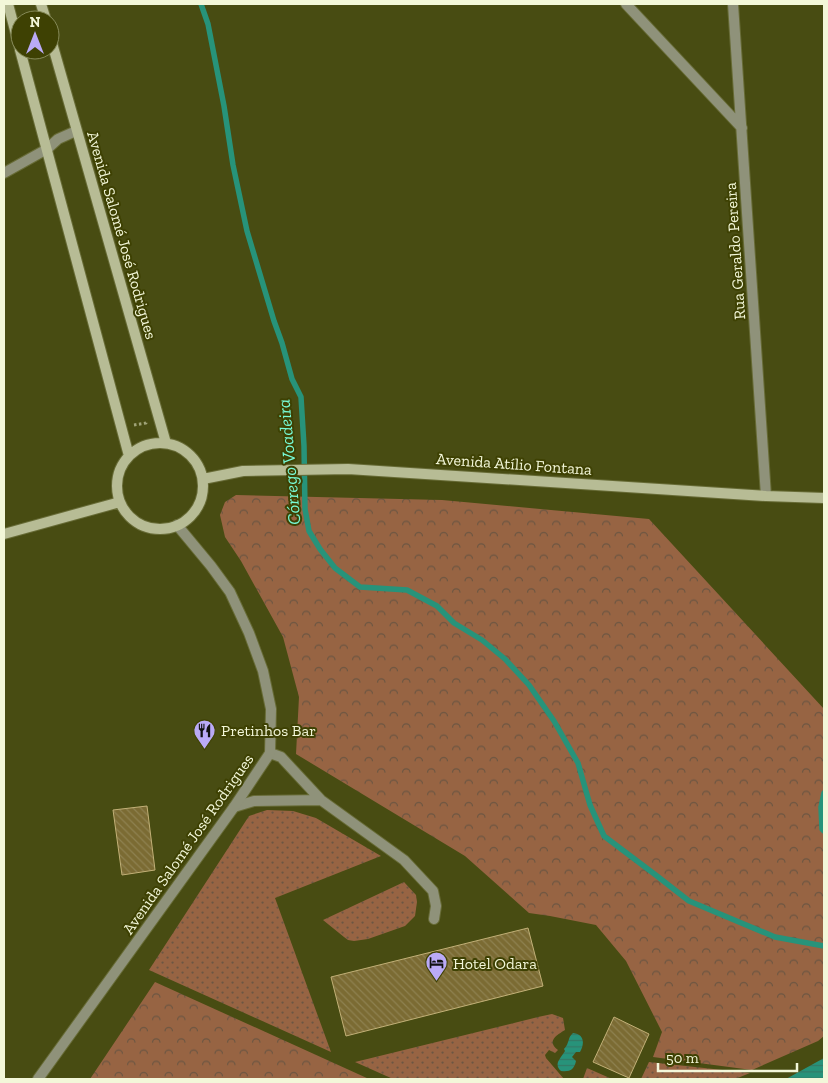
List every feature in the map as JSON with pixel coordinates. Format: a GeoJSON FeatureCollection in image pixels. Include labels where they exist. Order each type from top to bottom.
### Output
{"type":"FeatureCollection","features":[{"type":"Feature","properties":{"kind":"main road"},"geometry":{"type":"LineString","coordinates":[[23,60],[129,456]]}},
{"type":"Feature","properties":{"kind":"main road","name":"Avenida Salomé José Rodrigues"},"geometry":{"type":"LineString","coordinates":[[57,60],[166,443]]}},
{"type":"Feature","properties":{"kind":"main road"},"geometry":{"type":"LineString","coordinates":[[152,443],[166,443],[179,447],[190,455],[198,466],[202,479],[202,493],[198,506],[189,517],[178,525],[151,528],[138,523],[127,514],[116,490],[117,478],[121,466],[139,447],[152,443]]}},
{"type":"Feature","properties":{"kind":"main road","name":"Avenida Atílio Fontana"},"geometry":{"type":"LineString","coordinates":[[202,479],[243,471],[348,469],[766,496],[824,498]]}},
{"type":"Feature","properties":{"kind":"main road"},"geometry":{"type":"LineString","coordinates":[[4,534],[120,502]]}},
{"type":"Feature","properties":{"kind":"street"},"geometry":{"type":"LineString","coordinates":[[626,4],[742,128]]}},
{"type":"Feature","properties":{"kind":"street","name":"Rua Geraldo Pereira"},"geometry":{"type":"LineString","coordinates":[[733,4],[766,496]]}},
{"type":"Feature","properties":{"kind":"street"},"geometry":{"type":"LineString","coordinates":[[4,173],[76,131]]}},
{"type":"Feature","properties":{"kind":"street","name":"Avenida Salomé José Rodrigues"},"geometry":{"type":"LineString","coordinates":[[38,1079],[234,807],[270,753],[271,709],[263,670],[249,633],[230,592],[212,566],[178,525]]}},
{"type":"Feature","properties":{"kind":"street"},"geometry":{"type":"LineString","coordinates":[[270,753],[281,757],[321,800],[404,860],[433,891],[436,906],[434,919]]}},
{"type":"Feature","properties":{"kind":"street"},"geometry":{"type":"LineString","coordinates":[[234,807],[254,801],[321,800]]}},
{"type":"Feature","properties":{"kind":"street","name":"Avenida Salomé José Rodrigues"},"geometry":{"type":"LineString","coordinates":[[47,1079],[51,1062]]}},
{"type":"Feature","properties":{"kind":"path"},"geometry":{"type":"LineString","coordinates":[[131,426],[146,423],[144,414]]}},
{"type":"Feature","properties":{"kind":"green space"},"geometry":{"type":"Polygon","coordinates":[[[236,495],[442,500],[649,519],[824,709],[824,1036],[818,1041],[752,1070],[653,1057],[662,1032],[626,961],[596,925],[529,913],[465,856],[296,754],[299,697],[283,637],[241,561],[225,537],[220,515],[225,502],[236,495]]]}},
{"type":"Feature","properties":{"kind":"green space"},"geometry":{"type":"Polygon","coordinates":[[[267,810],[293,811],[316,818],[381,856],[275,898],[331,1052],[149,970],[249,816],[267,810]]]}},
{"type":"Feature","properties":{"kind":"green space"},"geometry":{"type":"Polygon","coordinates":[[[404,882],[416,895],[417,902],[415,916],[405,926],[368,939],[354,941],[348,940],[323,920],[404,882]]]}},
{"type":"Feature","properties":{"kind":"green space"},"geometry":{"type":"Polygon","coordinates":[[[155,982],[369,1079],[90,1079],[155,982]]]}},
{"type":"Feature","properties":{"kind":"green space"},"geometry":{"type":"Polygon","coordinates":[[[552,1014],[563,1018],[565,1030],[554,1038],[553,1044],[558,1050],[555,1053],[549,1050],[545,1055],[564,1079],[393,1079],[355,1062],[538,1017],[552,1014]]]}},
{"type":"Feature","properties":{"kind":"green space"},"geometry":{"type":"Polygon","coordinates":[[[649,1062],[750,1073],[735,1079],[641,1079],[649,1062]]]}},
{"type":"Feature","properties":{"kind":"green space"},"geometry":{"type":"Polygon","coordinates":[[[587,1068],[612,1079],[583,1079],[587,1068]]]}},
{"type":"Feature","properties":{"kind":"water"},"geometry":{"type":"Polygon","coordinates":[[[573,1033],[581,1037],[583,1042],[582,1049],[572,1057],[576,1061],[573,1068],[569,1071],[561,1071],[558,1063],[573,1033]]]}},
{"type":"Feature","properties":{"kind":"water"},"geometry":{"type":"Polygon","coordinates":[[[824,1058],[824,1079],[786,1079],[824,1058]]]}},
{"type":"Feature","properties":{"kind":"building"},"geometry":{"type":"Polygon","coordinates":[[[147,806],[155,870],[122,875],[113,810],[147,806]]]}},
{"type":"Feature","properties":{"kind":"building","name":"Hotel Odara"},"geometry":{"type":"Polygon","coordinates":[[[528,928],[543,986],[346,1036],[331,977],[528,928]]]}},
{"type":"Feature","properties":{"kind":"building"},"geometry":{"type":"Polygon","coordinates":[[[614,1017],[649,1034],[629,1078],[593,1062],[614,1017]]]}},
{"type":"Feature","properties":{"kind":"waterway","name":"Córrego Voadeira"},"geometry":{"type":"LineString","coordinates":[[201,4],[208,24],[233,165],[247,231],[292,379],[301,397],[305,509],[309,531],[320,549],[335,568],[360,587],[407,590],[437,606],[454,623],[482,640],[505,659],[529,685],[554,721],[578,763],[590,805],[604,836],[689,901],[775,937],[824,946]]}},
{"type":"Feature","properties":{"kind":"waterway","name":"Córrego Voadeira"},"geometry":{"type":"LineString","coordinates":[[824,793],[821,807],[822,829],[824,831]]}},
{"type":"Feature","properties":{"kind":"place","name":"Pretinhos Bar"},"geometry":{"type":"Point","coordinates":[205,749]}},
{"type":"Feature","properties":{"kind":"place","name":"Hotel Odara"},"geometry":{"type":"Point","coordinates":[437,982]}}]}
